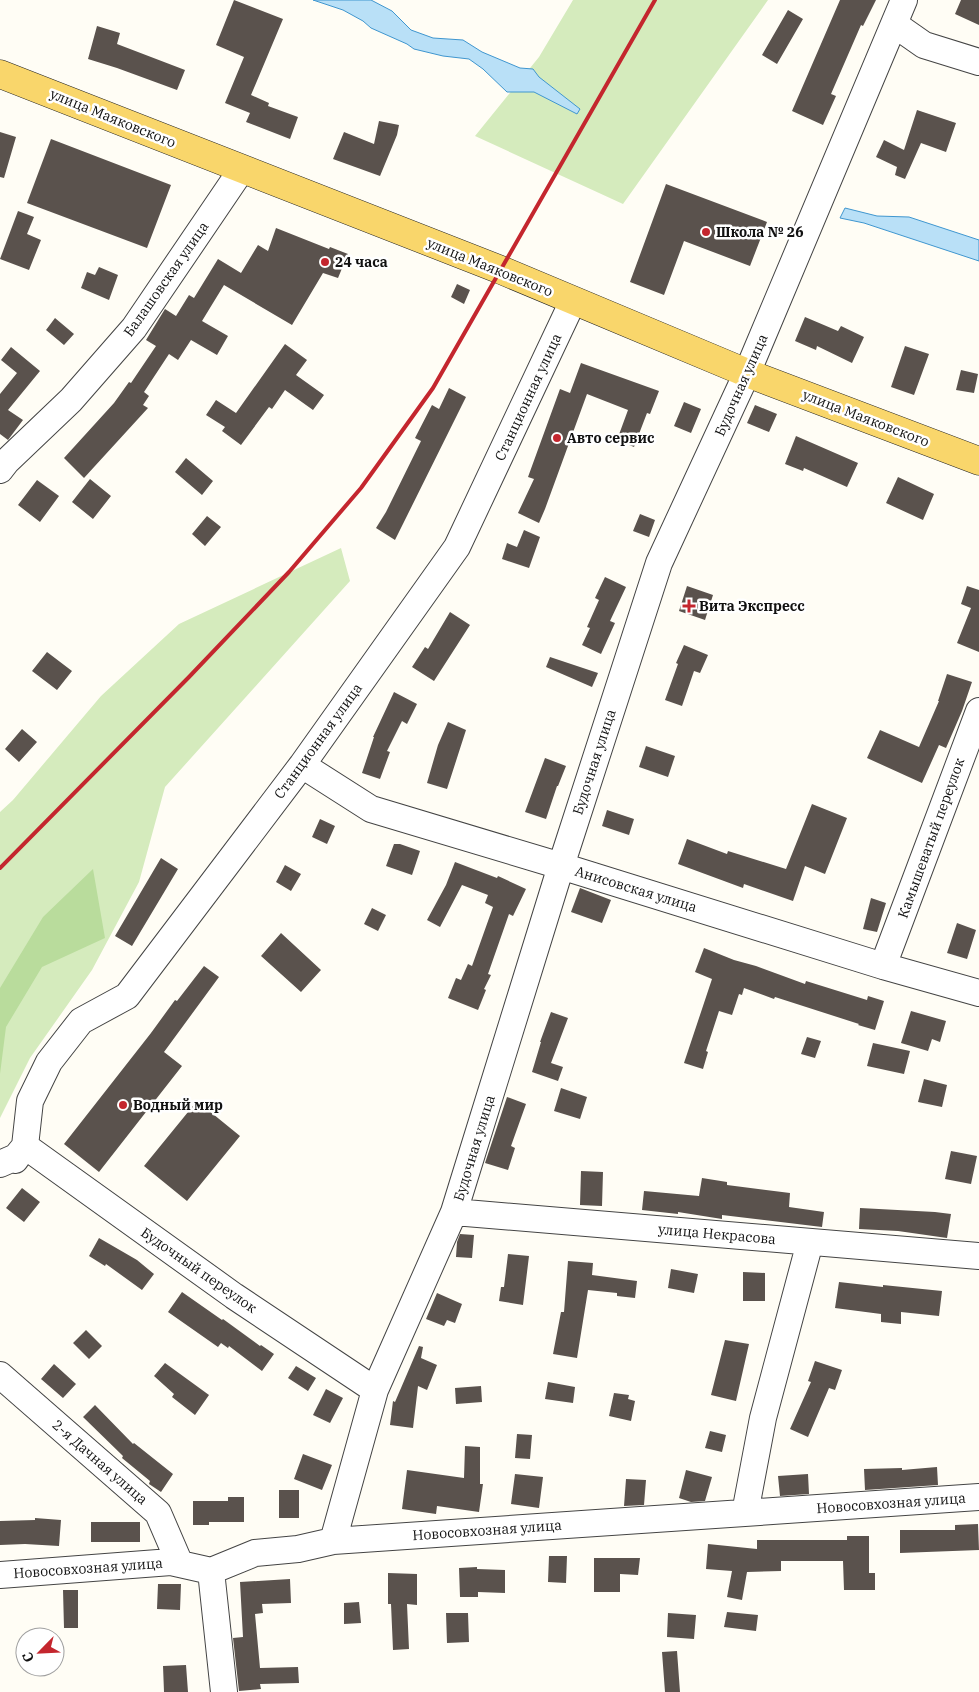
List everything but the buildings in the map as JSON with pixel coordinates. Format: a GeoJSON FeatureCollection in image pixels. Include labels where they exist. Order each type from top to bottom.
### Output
{"type":"FeatureCollection","features":[{"type":"Feature","properties":{"kind":"main road","name":"улица Маяковского"},"geometry":{"type":"LineString","coordinates":[[0,74],[501,270],[747,373],[979,461]]}},
{"type":"Feature","properties":{"kind":"street","name":"Будочная улица"},"geometry":{"type":"LineString","coordinates":[[333,1541],[375,1390],[454,1212],[561,866],[659,563],[747,373],[904,0]]}},
{"type":"Feature","properties":{"kind":"street"},"geometry":{"type":"LineString","coordinates":[[894,24],[924,45],[979,62]]}},
{"type":"Feature","properties":{"kind":"street","name":"Балашовская улица"},"geometry":{"type":"LineString","coordinates":[[2,463],[71,400],[134,328],[242,169]]}},
{"type":"Feature","properties":{"kind":"street","name":"Станционная улица"},"geometry":{"type":"LineString","coordinates":[[0,1181],[25,1146],[30,1101],[49,1062],[81,1021],[127,996],[302,764],[457,547],[573,300]]}},
{"type":"Feature","properties":{"kind":"street","name":"Камышеватый переулок"},"geometry":{"type":"LineString","coordinates":[[883,966],[979,711]]}},
{"type":"Feature","properties":{"kind":"street","name":"Анисовская улица"},"geometry":{"type":"LineString","coordinates":[[302,764],[371,809],[883,966],[979,993]]}},
{"type":"Feature","properties":{"kind":"street"},"geometry":{"type":"LineString","coordinates":[[0,1164],[16,1157],[25,1146]]}},
{"type":"Feature","properties":{"kind":"street","name":"Будочный переулок"},"geometry":{"type":"LineString","coordinates":[[25,1146],[234,1296],[375,1390]]}},
{"type":"Feature","properties":{"kind":"street","name":"улица Некрасова"},"geometry":{"type":"LineString","coordinates":[[454,1212],[979,1256]]}},
{"type":"Feature","properties":{"kind":"street"},"geometry":{"type":"LineString","coordinates":[[744,1513],[763,1418],[810,1242]]}},
{"type":"Feature","properties":{"kind":"street","name":"2-я Дачная улица"},"geometry":{"type":"LineString","coordinates":[[0,1375],[158,1513],[180,1564]]}},
{"type":"Feature","properties":{"kind":"street","name":"Новосовхозная улица"},"geometry":{"type":"LineString","coordinates":[[0,1574],[171,1562],[211,1571],[255,1553],[298,1549],[333,1541],[979,1497]]}},
{"type":"Feature","properties":{"kind":"street"},"geometry":{"type":"LineString","coordinates":[[211,1571],[224,1692]]}},
{"type":"Feature","properties":{"kind":"green space"},"geometry":{"type":"Polygon","coordinates":[[[573,0],[768,0],[623,204],[475,136],[539,57],[573,0]]]}},
{"type":"Feature","properties":{"kind":"green space"},"geometry":{"type":"Polygon","coordinates":[[[341,548],[350,581],[165,787],[139,882],[92,970],[30,1058],[0,1118],[0,812],[13,800],[101,696],[179,624],[341,548]]]}},
{"type":"Feature","properties":{"kind":"green space"},"geometry":{"type":"Polygon","coordinates":[[[93,869],[105,938],[42,967],[6,1027],[0,1074],[0,988],[43,917],[93,869]]]}},
{"type":"Feature","properties":{"kind":"water"},"geometry":{"type":"Polygon","coordinates":[[[313,0],[371,0],[392,11],[411,30],[433,38],[463,40],[482,52],[520,68],[533,69],[539,77],[580,109],[577,114],[534,92],[507,92],[483,69],[469,59],[443,56],[414,49],[371,28],[363,21],[343,10],[313,0]]]}},
{"type":"Feature","properties":{"kind":"water"},"geometry":{"type":"Polygon","coordinates":[[[845,208],[877,216],[909,217],[979,240],[979,261],[864,223],[840,218],[845,208]]]}},
{"type":"Feature","properties":{"kind":"railway"},"geometry":{"type":"LineString","coordinates":[[0,868],[189,677],[289,572],[361,488],[433,388],[655,0]]}},
{"type":"Feature","properties":{"kind":"place","name":"Школа № 26"},"geometry":{"type":"Point","coordinates":[706,232]}},
{"type":"Feature","properties":{"kind":"place","name":"24 часа"},"geometry":{"type":"Point","coordinates":[325,262]}},
{"type":"Feature","properties":{"kind":"place","name":"Авто сервис"},"geometry":{"type":"Point","coordinates":[557,438]}},
{"type":"Feature","properties":{"kind":"place","name":"Вита Экспресс"},"geometry":{"type":"Point","coordinates":[689,606]}},
{"type":"Feature","properties":{"kind":"place","name":"Водный мир"},"geometry":{"type":"Point","coordinates":[123,1105]}}]}
